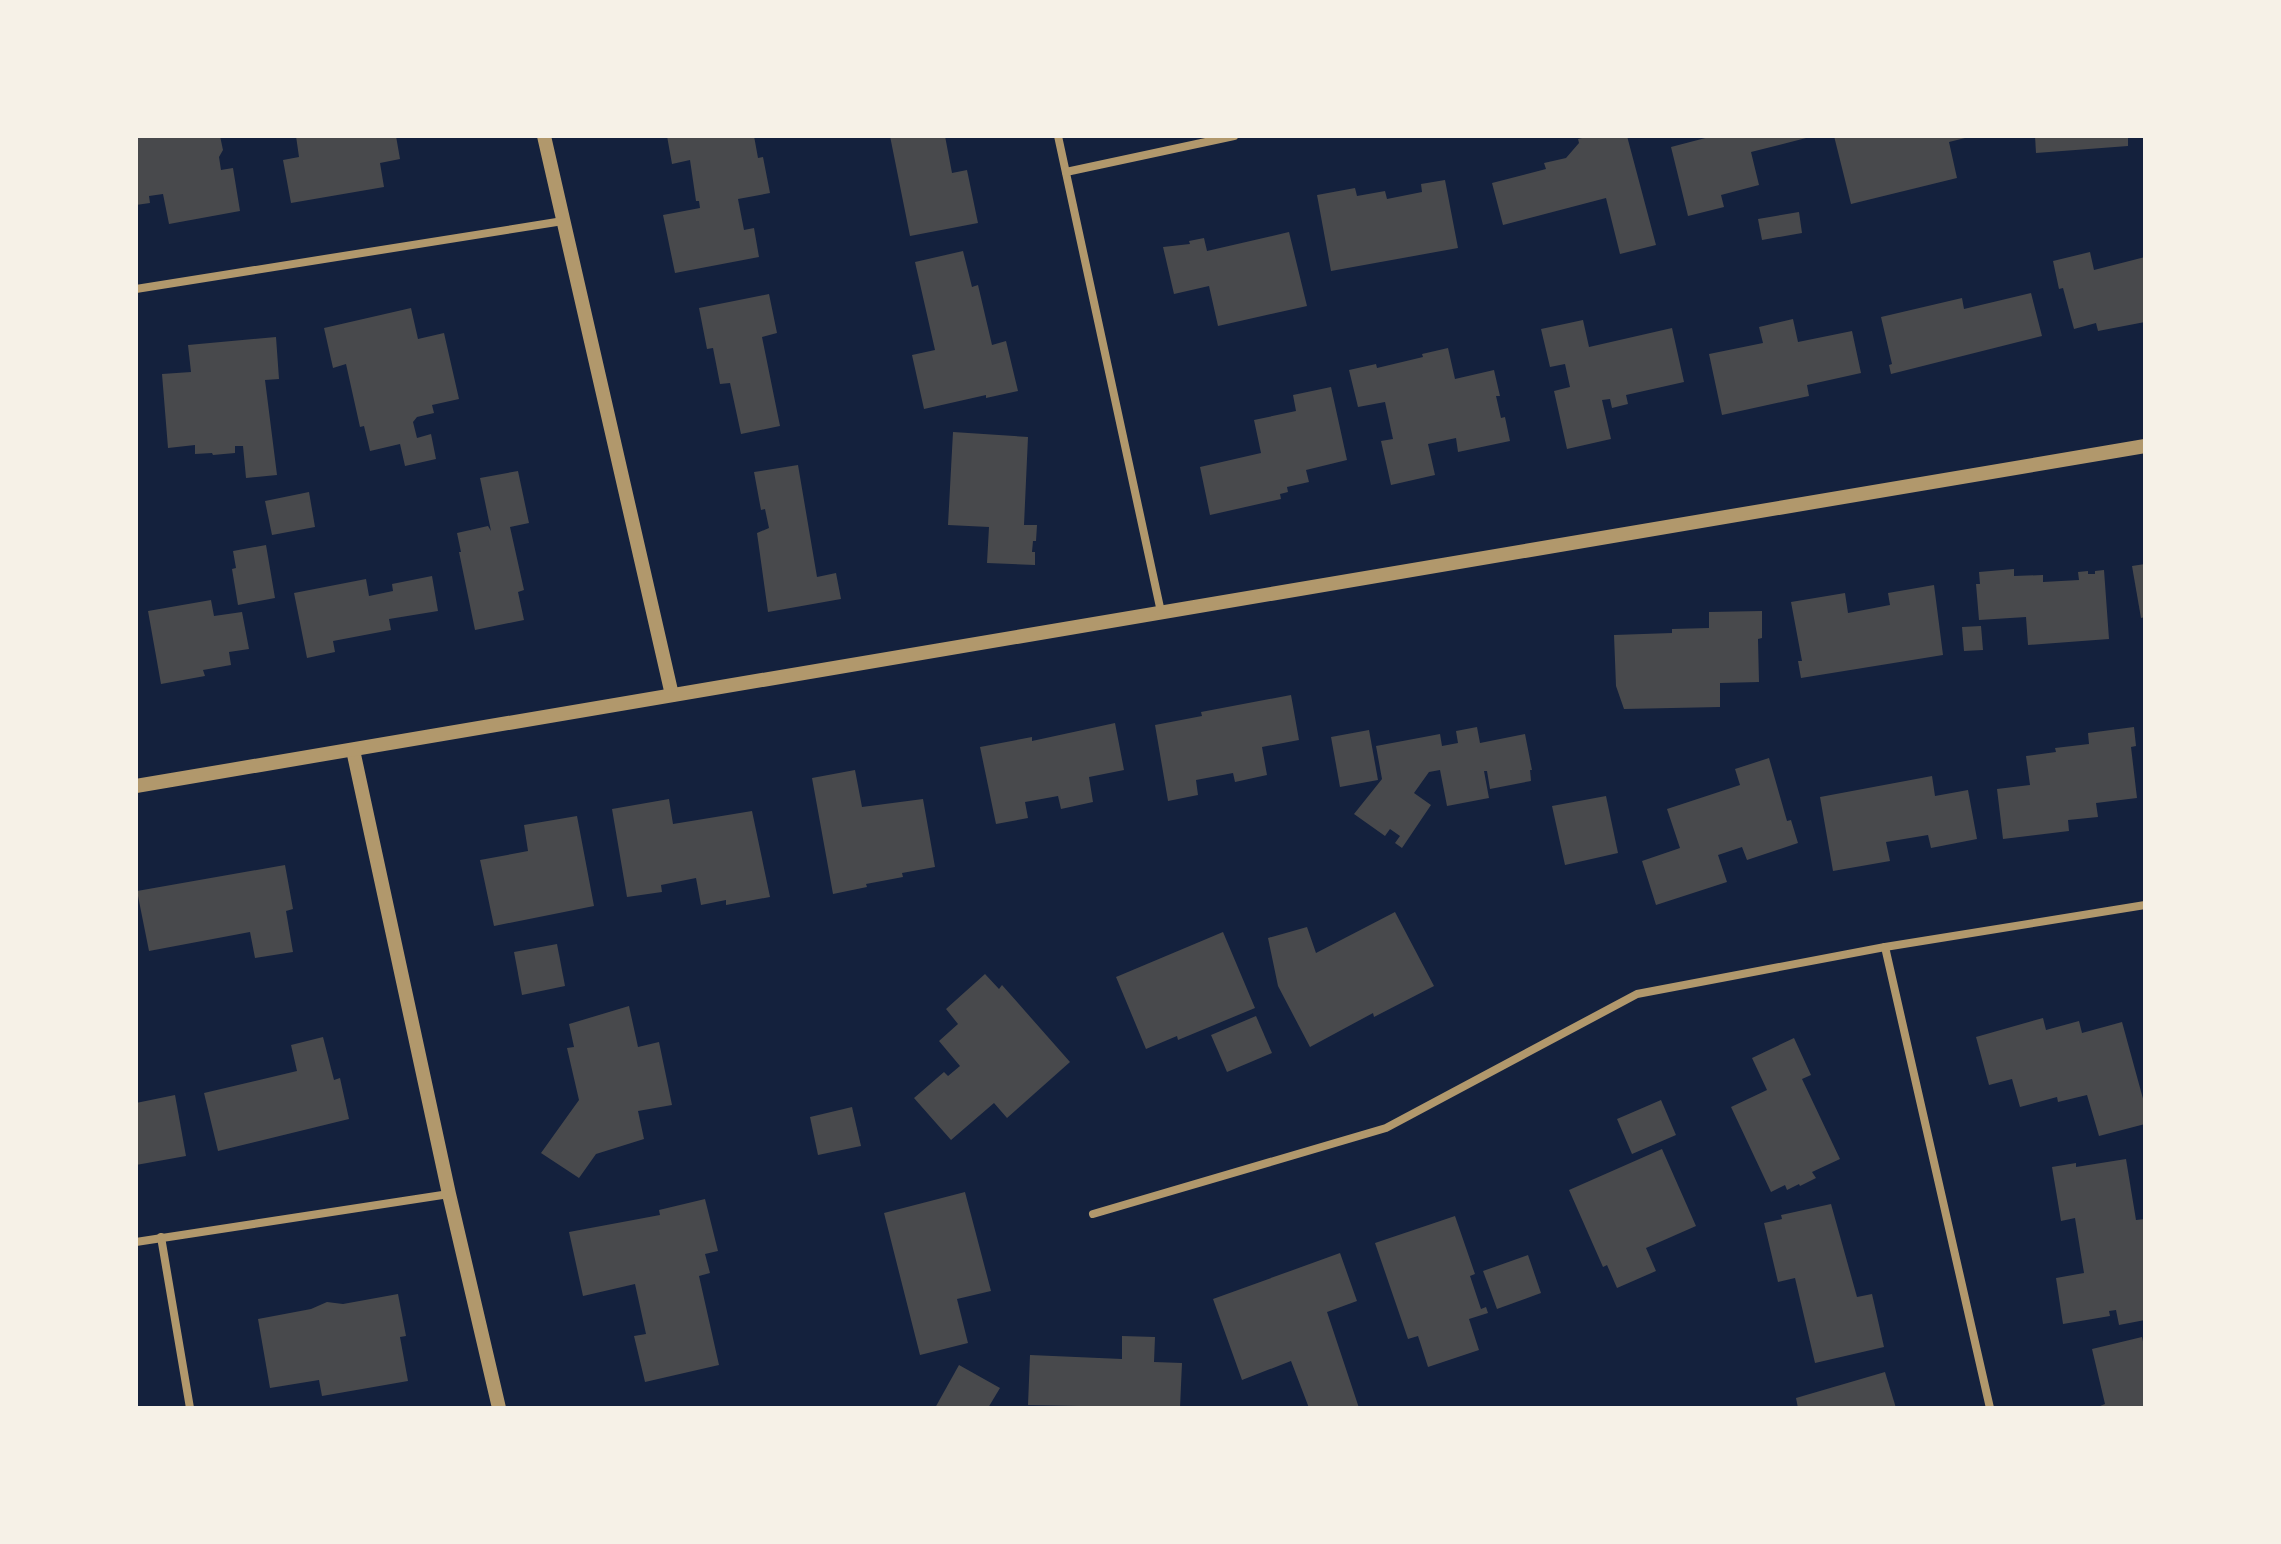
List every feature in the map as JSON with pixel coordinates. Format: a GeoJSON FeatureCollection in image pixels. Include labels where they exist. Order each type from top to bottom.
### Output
{"type":"FeatureCollection","features":[{"type":"Feature","properties":{"kind":"street"},"geometry":{"type":"LineString","coordinates":[[544,136],[672,695]]}},
{"type":"Feature","properties":{"kind":"street"},"geometry":{"type":"LineString","coordinates":[[1058,136],[1161,612]]}},
{"type":"Feature","properties":{"kind":"street"},"geometry":{"type":"LineString","coordinates":[[1066,172],[1234,136]]}},
{"type":"Feature","properties":{"kind":"street"},"geometry":{"type":"LineString","coordinates":[[136,289],[563,221]]}},
{"type":"Feature","properties":{"kind":"street"},"geometry":{"type":"LineString","coordinates":[[136,786],[2145,446]]}},
{"type":"Feature","properties":{"kind":"street"},"geometry":{"type":"LineString","coordinates":[[353,750],[449,1194],[499,1408]]}},
{"type":"Feature","properties":{"kind":"street"},"geometry":{"type":"LineString","coordinates":[[1093,1214],[1386,1128],[1637,994],[1885,947],[2145,905]]}},
{"type":"Feature","properties":{"kind":"street"},"geometry":{"type":"LineString","coordinates":[[1885,947],[1990,1408]]}},
{"type":"Feature","properties":{"kind":"street"},"geometry":{"type":"LineString","coordinates":[[136,1242],[449,1194]]}},
{"type":"Feature","properties":{"kind":"street"},"geometry":{"type":"LineString","coordinates":[[161,1237],[190,1408]]}},
{"type":"Feature","properties":{"kind":"building"},"geometry":{"type":"Polygon","coordinates":[[[136,136],[220,136],[223,150],[219,157],[221,170],[233,168],[240,211],[169,224],[163,194],[149,196],[150,203],[136,205],[136,136]]]}},
{"type":"Feature","properties":{"kind":"building"},"geometry":{"type":"Polygon","coordinates":[[[296,136],[396,136],[400,159],[380,163],[384,187],[291,203],[283,160],[299,157],[296,136]]]}},
{"type":"Feature","properties":{"kind":"building"},"geometry":{"type":"Polygon","coordinates":[[[667,136],[754,136],[758,158],[763,157],[770,193],[738,199],[744,230],[754,228],[759,257],[675,273],[663,215],[700,208],[699,201],[696,201],[690,160],[672,164],[667,136]]]}},
{"type":"Feature","properties":{"kind":"building"},"geometry":{"type":"Polygon","coordinates":[[[890,136],[945,136],[952,173],[967,170],[978,223],[910,236],[890,136]]]}},
{"type":"Feature","properties":{"kind":"building"},"geometry":{"type":"Polygon","coordinates":[[[1627,136],[1656,245],[1620,254],[1606,198],[1503,225],[1492,183],[1546,169],[1544,163],[1566,158],[1579,143],[1578,139],[1627,136]]]}},
{"type":"Feature","properties":{"kind":"building"},"geometry":{"type":"Polygon","coordinates":[[[1713,136],[1810,137],[1751,152],[1759,185],[1721,195],[1724,207],[1688,216],[1671,147],[1713,136]]]}},
{"type":"Feature","properties":{"kind":"building"},"geometry":{"type":"Polygon","coordinates":[[[1834,136],[1969,137],[1949,142],[1957,178],[1851,204],[1834,136]]]}},
{"type":"Feature","properties":{"kind":"building"},"geometry":{"type":"Polygon","coordinates":[[[2035,136],[2128,136],[2128,146],[2036,153],[2035,136]]]}},
{"type":"Feature","properties":{"kind":"building"},"geometry":{"type":"Polygon","coordinates":[[[1445,180],[1458,248],[1331,271],[1317,195],[1355,188],[1357,196],[1385,191],[1387,199],[1422,192],[1421,184],[1445,180]]]}},
{"type":"Feature","properties":{"kind":"building"},"geometry":{"type":"Polygon","coordinates":[[[1799,212],[1802,233],[1762,240],[1758,219],[1799,212]]]}},
{"type":"Feature","properties":{"kind":"building"},"geometry":{"type":"Polygon","coordinates":[[[1289,232],[1307,306],[1218,326],[1209,286],[1174,294],[1163,247],[1190,244],[1189,241],[1204,238],[1207,251],[1289,232]]]}},
{"type":"Feature","properties":{"kind":"building"},"geometry":{"type":"Polygon","coordinates":[[[963,251],[972,287],[978,285],[992,345],[1006,341],[1018,391],[924,409],[912,355],[935,350],[915,262],[963,251]]]}},
{"type":"Feature","properties":{"kind":"building"},"geometry":{"type":"Polygon","coordinates":[[[2090,252],[2094,270],[2145,257],[2145,322],[2098,331],[2096,323],[2074,329],[2063,288],[2059,289],[2053,261],[2090,252]]]}},
{"type":"Feature","properties":{"kind":"building"},"geometry":{"type":"Polygon","coordinates":[[[2031,293],[2042,336],[1891,374],[1889,365],[1892,364],[1881,317],[1962,298],[1964,309],[2031,293]]]}},
{"type":"Feature","properties":{"kind":"building"},"geometry":{"type":"Polygon","coordinates":[[[769,294],[777,333],[762,337],[780,426],[741,434],[730,383],[720,384],[713,348],[707,349],[699,308],[769,294]]]}},
{"type":"Feature","properties":{"kind":"building"},"geometry":{"type":"Polygon","coordinates":[[[411,308],[418,339],[444,333],[459,399],[432,405],[434,413],[417,417],[413,422],[417,438],[431,434],[436,459],[405,466],[400,444],[370,451],[364,426],[360,427],[346,364],[333,368],[324,328],[411,308]]]}},
{"type":"Feature","properties":{"kind":"building"},"geometry":{"type":"Polygon","coordinates":[[[1793,319],[1798,342],[1852,331],[1861,373],[1807,385],[1809,396],[1722,415],[1709,354],[1763,343],[1759,327],[1793,319]]]}},
{"type":"Feature","properties":{"kind":"building"},"geometry":{"type":"Polygon","coordinates":[[[1583,320],[1589,347],[1672,328],[1684,382],[1626,395],[1628,404],[1612,408],[1610,399],[1602,400],[1611,439],[1567,449],[1554,391],[1570,387],[1565,364],[1550,367],[1541,329],[1583,320]]]}},
{"type":"Feature","properties":{"kind":"building"},"geometry":{"type":"Polygon","coordinates":[[[276,337],[279,379],[265,380],[277,475],[246,478],[243,446],[235,446],[235,453],[213,455],[195,454],[195,445],[168,448],[162,374],[191,372],[188,345],[276,337]]]}},
{"type":"Feature","properties":{"kind":"building"},"geometry":{"type":"Polygon","coordinates":[[[1448,348],[1455,379],[1494,370],[1500,396],[1496,396],[1510,441],[1458,452],[1456,438],[1428,444],[1435,475],[1391,485],[1381,441],[1393,439],[1385,402],[1358,407],[1349,370],[1376,364],[1377,368],[1448,348]]]}},
{"type":"Feature","properties":{"kind":"building"},"geometry":{"type":"Polygon","coordinates":[[[1331,387],[1347,460],[1306,470],[1309,482],[1287,487],[1288,492],[1280,494],[1281,499],[1210,515],[1200,467],[1261,453],[1254,420],[1296,411],[1293,395],[1331,387]]]}},
{"type":"Feature","properties":{"kind":"building"},"geometry":{"type":"Polygon","coordinates":[[[953,432],[1028,437],[1024,525],[1037,525],[1032,552],[1035,552],[1035,565],[987,563],[989,527],[948,525],[953,432]]]}},
{"type":"Feature","properties":{"kind":"building"},"geometry":{"type":"Polygon","coordinates":[[[798,465],[817,577],[836,573],[841,599],[768,612],[757,533],[769,528],[765,509],[761,510],[754,472],[798,465]]]}},
{"type":"Feature","properties":{"kind":"building"},"geometry":{"type":"Polygon","coordinates":[[[518,471],[529,523],[510,527],[524,590],[518,592],[524,620],[475,630],[457,533],[488,526],[491,531],[480,478],[518,471]]]}},
{"type":"Feature","properties":{"kind":"building"},"geometry":{"type":"Polygon","coordinates":[[[309,492],[315,527],[272,535],[265,501],[309,492]]]}},
{"type":"Feature","properties":{"kind":"building"},"geometry":{"type":"Polygon","coordinates":[[[266,545],[275,598],[238,605],[232,569],[236,568],[233,551],[266,545]]]}},
{"type":"Feature","properties":{"kind":"building"},"geometry":{"type":"Polygon","coordinates":[[[2145,564],[2145,617],[2141,618],[2132,566],[2145,564]]]}},
{"type":"Feature","properties":{"kind":"building"},"geometry":{"type":"Polygon","coordinates":[[[2014,569],[2014,576],[2043,575],[2043,582],[2079,580],[2078,572],[2095,574],[2095,571],[2104,570],[2109,639],[2028,645],[2026,617],[1979,620],[1976,584],[1980,584],[1979,572],[2014,569]]]}},
{"type":"Feature","properties":{"kind":"building"},"geometry":{"type":"Polygon","coordinates":[[[432,576],[438,611],[389,619],[391,630],[333,641],[335,652],[307,658],[294,593],[366,579],[369,596],[393,591],[392,584],[432,576]]]}},
{"type":"Feature","properties":{"kind":"building"},"geometry":{"type":"Polygon","coordinates":[[[1934,585],[1943,655],[1801,678],[1798,661],[1802,661],[1791,602],[1845,593],[1848,613],[1890,605],[1888,593],[1934,585]]]}},
{"type":"Feature","properties":{"kind":"building"},"geometry":{"type":"Polygon","coordinates":[[[211,600],[214,616],[242,612],[249,649],[229,652],[231,665],[203,670],[205,676],[161,684],[148,611],[211,600]]]}},
{"type":"Feature","properties":{"kind":"building"},"geometry":{"type":"Polygon","coordinates":[[[1762,611],[1762,638],[1758,639],[1759,682],[1720,683],[1720,707],[1624,709],[1616,686],[1614,635],[1709,628],[1709,612],[1762,611]]]}},
{"type":"Feature","properties":{"kind":"building"},"geometry":{"type":"Polygon","coordinates":[[[1981,626],[1983,650],[1964,651],[1962,627],[1981,626]]]}},
{"type":"Feature","properties":{"kind":"building"},"geometry":{"type":"Polygon","coordinates":[[[1291,695],[1299,740],[1262,747],[1267,775],[1235,782],[1233,773],[1196,780],[1198,795],[1168,801],[1155,725],[1202,716],[1201,712],[1291,695]]]}},
{"type":"Feature","properties":{"kind":"building"},"geometry":{"type":"Polygon","coordinates":[[[1115,723],[1124,770],[1089,777],[1093,802],[1061,809],[1058,796],[1025,802],[1028,818],[996,824],[980,747],[1032,737],[1032,741],[1115,723]]]}},
{"type":"Feature","properties":{"kind":"building"},"geometry":{"type":"Polygon","coordinates":[[[1477,727],[1480,743],[1525,734],[1531,781],[1490,789],[1487,771],[1484,771],[1489,798],[1447,806],[1440,770],[1429,772],[1414,793],[1431,805],[1402,848],[1395,843],[1400,836],[1390,829],[1385,836],[1354,814],[1382,779],[1376,746],[1440,734],[1442,746],[1458,743],[1456,731],[1477,727]]]}},
{"type":"Feature","properties":{"kind":"building"},"geometry":{"type":"Polygon","coordinates":[[[2134,727],[2136,746],[2131,747],[2137,798],[2096,803],[2098,817],[2068,820],[2069,831],[2003,839],[1997,789],[2030,785],[2026,756],[2056,752],[2055,748],[2089,744],[2088,733],[2134,727]]]}},
{"type":"Feature","properties":{"kind":"building"},"geometry":{"type":"Polygon","coordinates":[[[1369,730],[1378,780],[1340,787],[1331,737],[1369,730]]]}},
{"type":"Feature","properties":{"kind":"building"},"geometry":{"type":"Polygon","coordinates":[[[1769,758],[1787,821],[1791,820],[1798,843],[1747,860],[1742,847],[1718,855],[1727,882],[1656,905],[1642,861],[1680,848],[1667,809],[1740,785],[1735,769],[1769,758]]]}},
{"type":"Feature","properties":{"kind":"building"},"geometry":{"type":"Polygon","coordinates":[[[855,770],[862,807],[923,799],[935,867],[902,873],[903,877],[833,894],[812,778],[855,770]]]}},
{"type":"Feature","properties":{"kind":"building"},"geometry":{"type":"Polygon","coordinates":[[[1932,776],[1935,796],[1968,790],[1977,839],[1931,848],[1928,835],[1886,842],[1890,861],[1833,871],[1820,797],[1932,776]]]}},
{"type":"Feature","properties":{"kind":"building"},"geometry":{"type":"Polygon","coordinates":[[[1606,796],[1618,853],[1565,865],[1552,806],[1606,796]]]}},
{"type":"Feature","properties":{"kind":"building"},"geometry":{"type":"Polygon","coordinates":[[[669,799],[673,824],[752,811],[770,897],[726,905],[726,900],[701,905],[696,878],[661,885],[662,892],[627,897],[612,809],[669,799]]]}},
{"type":"Feature","properties":{"kind":"building"},"geometry":{"type":"Polygon","coordinates":[[[577,816],[594,906],[494,926],[480,860],[528,851],[524,825],[577,816]]]}},
{"type":"Feature","properties":{"kind":"building"},"geometry":{"type":"Polygon","coordinates":[[[285,865],[293,909],[286,911],[293,952],[255,958],[250,932],[149,951],[137,891],[285,865]]]}},
{"type":"Feature","properties":{"kind":"building"},"geometry":{"type":"Polygon","coordinates":[[[1395,912],[1434,986],[1374,1017],[1373,1013],[1310,1047],[1278,986],[1268,938],[1307,927],[1316,953],[1395,912]]]}},
{"type":"Feature","properties":{"kind":"building"},"geometry":{"type":"Polygon","coordinates":[[[1223,932],[1255,1008],[1178,1040],[1177,1036],[1146,1049],[1116,977],[1223,932]]]}},
{"type":"Feature","properties":{"kind":"building"},"geometry":{"type":"Polygon","coordinates":[[[557,944],[565,986],[522,995],[514,952],[557,944]]]}},
{"type":"Feature","properties":{"kind":"building"},"geometry":{"type":"Polygon","coordinates":[[[985,974],[999,989],[1002,985],[1070,1062],[1007,1118],[994,1103],[951,1140],[914,1098],[944,1072],[948,1076],[960,1066],[939,1041],[958,1024],[946,1009],[985,974]]]}},
{"type":"Feature","properties":{"kind":"building"},"geometry":{"type":"Polygon","coordinates":[[[629,1006],[638,1047],[659,1042],[672,1105],[638,1111],[644,1139],[596,1154],[579,1178],[541,1153],[579,1100],[567,1048],[574,1047],[569,1024],[629,1006]]]}},
{"type":"Feature","properties":{"kind":"building"},"geometry":{"type":"Polygon","coordinates":[[[1256,1016],[1272,1053],[1227,1072],[1211,1035],[1256,1016]]]}},
{"type":"Feature","properties":{"kind":"building"},"geometry":{"type":"Polygon","coordinates":[[[2043,1018],[2046,1030],[2079,1021],[2082,1033],[2122,1022],[2145,1106],[2145,1124],[2099,1136],[2087,1095],[2058,1102],[2057,1097],[2020,1107],[2012,1079],[1989,1085],[1976,1037],[2043,1018]]]}},
{"type":"Feature","properties":{"kind":"building"},"geometry":{"type":"Polygon","coordinates":[[[323,1037],[334,1080],[340,1078],[349,1119],[218,1151],[204,1093],[297,1071],[291,1045],[323,1037]]]}},
{"type":"Feature","properties":{"kind":"building"},"geometry":{"type":"Polygon","coordinates":[[[1794,1038],[1811,1075],[1802,1079],[1840,1159],[1812,1172],[1816,1178],[1800,1186],[1787,1190],[1785,1185],[1771,1192],[1731,1107],[1767,1090],[1752,1058],[1794,1038]]]}},
{"type":"Feature","properties":{"kind":"building"},"geometry":{"type":"Polygon","coordinates":[[[175,1095],[186,1156],[136,1165],[136,1103],[175,1095]]]}},
{"type":"Feature","properties":{"kind":"building"},"geometry":{"type":"Polygon","coordinates":[[[1661,1100],[1676,1135],[1632,1154],[1617,1119],[1661,1100]]]}},
{"type":"Feature","properties":{"kind":"building"},"geometry":{"type":"Polygon","coordinates":[[[852,1107],[861,1146],[818,1155],[810,1117],[852,1107]]]}},
{"type":"Feature","properties":{"kind":"building"},"geometry":{"type":"Polygon","coordinates":[[[1662,1149],[1696,1226],[1646,1248],[1656,1271],[1617,1288],[1607,1265],[1603,1267],[1569,1190],[1662,1149]]]}},
{"type":"Feature","properties":{"kind":"building"},"geometry":{"type":"Polygon","coordinates":[[[2126,1159],[2136,1220],[2145,1219],[2145,1320],[2119,1325],[2116,1310],[2109,1311],[2110,1316],[2063,1324],[2056,1278],[2084,1273],[2075,1218],[2061,1221],[2052,1167],[2076,1163],[2076,1167],[2126,1159]]]}},
{"type":"Feature","properties":{"kind":"building"},"geometry":{"type":"Polygon","coordinates":[[[965,1192],[991,1291],[957,1299],[968,1343],[920,1355],[884,1213],[965,1192]]]}},
{"type":"Feature","properties":{"kind":"building"},"geometry":{"type":"Polygon","coordinates":[[[705,1199],[718,1251],[705,1254],[710,1273],[699,1276],[719,1365],[645,1382],[634,1336],[646,1334],[635,1284],[583,1296],[569,1232],[660,1215],[659,1210],[705,1199]]]}},
{"type":"Feature","properties":{"kind":"building"},"geometry":{"type":"Polygon","coordinates":[[[1831,1204],[1857,1297],[1872,1294],[1884,1347],[1815,1363],[1795,1278],[1778,1282],[1764,1223],[1782,1219],[1781,1215],[1831,1204]]]}},
{"type":"Feature","properties":{"kind":"building"},"geometry":{"type":"Polygon","coordinates":[[[1455,1216],[1475,1274],[1470,1276],[1481,1309],[1486,1307],[1488,1313],[1469,1319],[1479,1350],[1428,1367],[1418,1336],[1408,1339],[1375,1243],[1455,1216]]]}},
{"type":"Feature","properties":{"kind":"building"},"geometry":{"type":"Polygon","coordinates":[[[1340,1253],[1357,1301],[1327,1312],[1359,1408],[1309,1408],[1291,1361],[1242,1380],[1213,1299],[1340,1253]]]}},
{"type":"Feature","properties":{"kind":"building"},"geometry":{"type":"Polygon","coordinates":[[[1528,1255],[1541,1293],[1497,1309],[1483,1271],[1528,1255]]]}},
{"type":"Feature","properties":{"kind":"building"},"geometry":{"type":"Polygon","coordinates":[[[398,1294],[406,1336],[400,1337],[408,1381],[322,1396],[319,1380],[270,1388],[258,1319],[311,1309],[327,1302],[343,1304],[398,1294]]]}},
{"type":"Feature","properties":{"kind":"building"},"geometry":{"type":"Polygon","coordinates":[[[1122,1336],[1155,1337],[1154,1362],[1182,1363],[1180,1408],[1028,1405],[1030,1355],[1122,1359],[1122,1336]]]}},
{"type":"Feature","properties":{"kind":"building"},"geometry":{"type":"Polygon","coordinates":[[[2142,1337],[2145,1351],[2145,1408],[2095,1408],[2105,1404],[2092,1349],[2142,1337]]]}},
{"type":"Feature","properties":{"kind":"building"},"geometry":{"type":"Polygon","coordinates":[[[959,1365],[1000,1388],[988,1408],[935,1408],[959,1365]]]}},
{"type":"Feature","properties":{"kind":"building"},"geometry":{"type":"Polygon","coordinates":[[[1885,1372],[1896,1408],[1798,1408],[1796,1398],[1885,1372]]]}}]}
